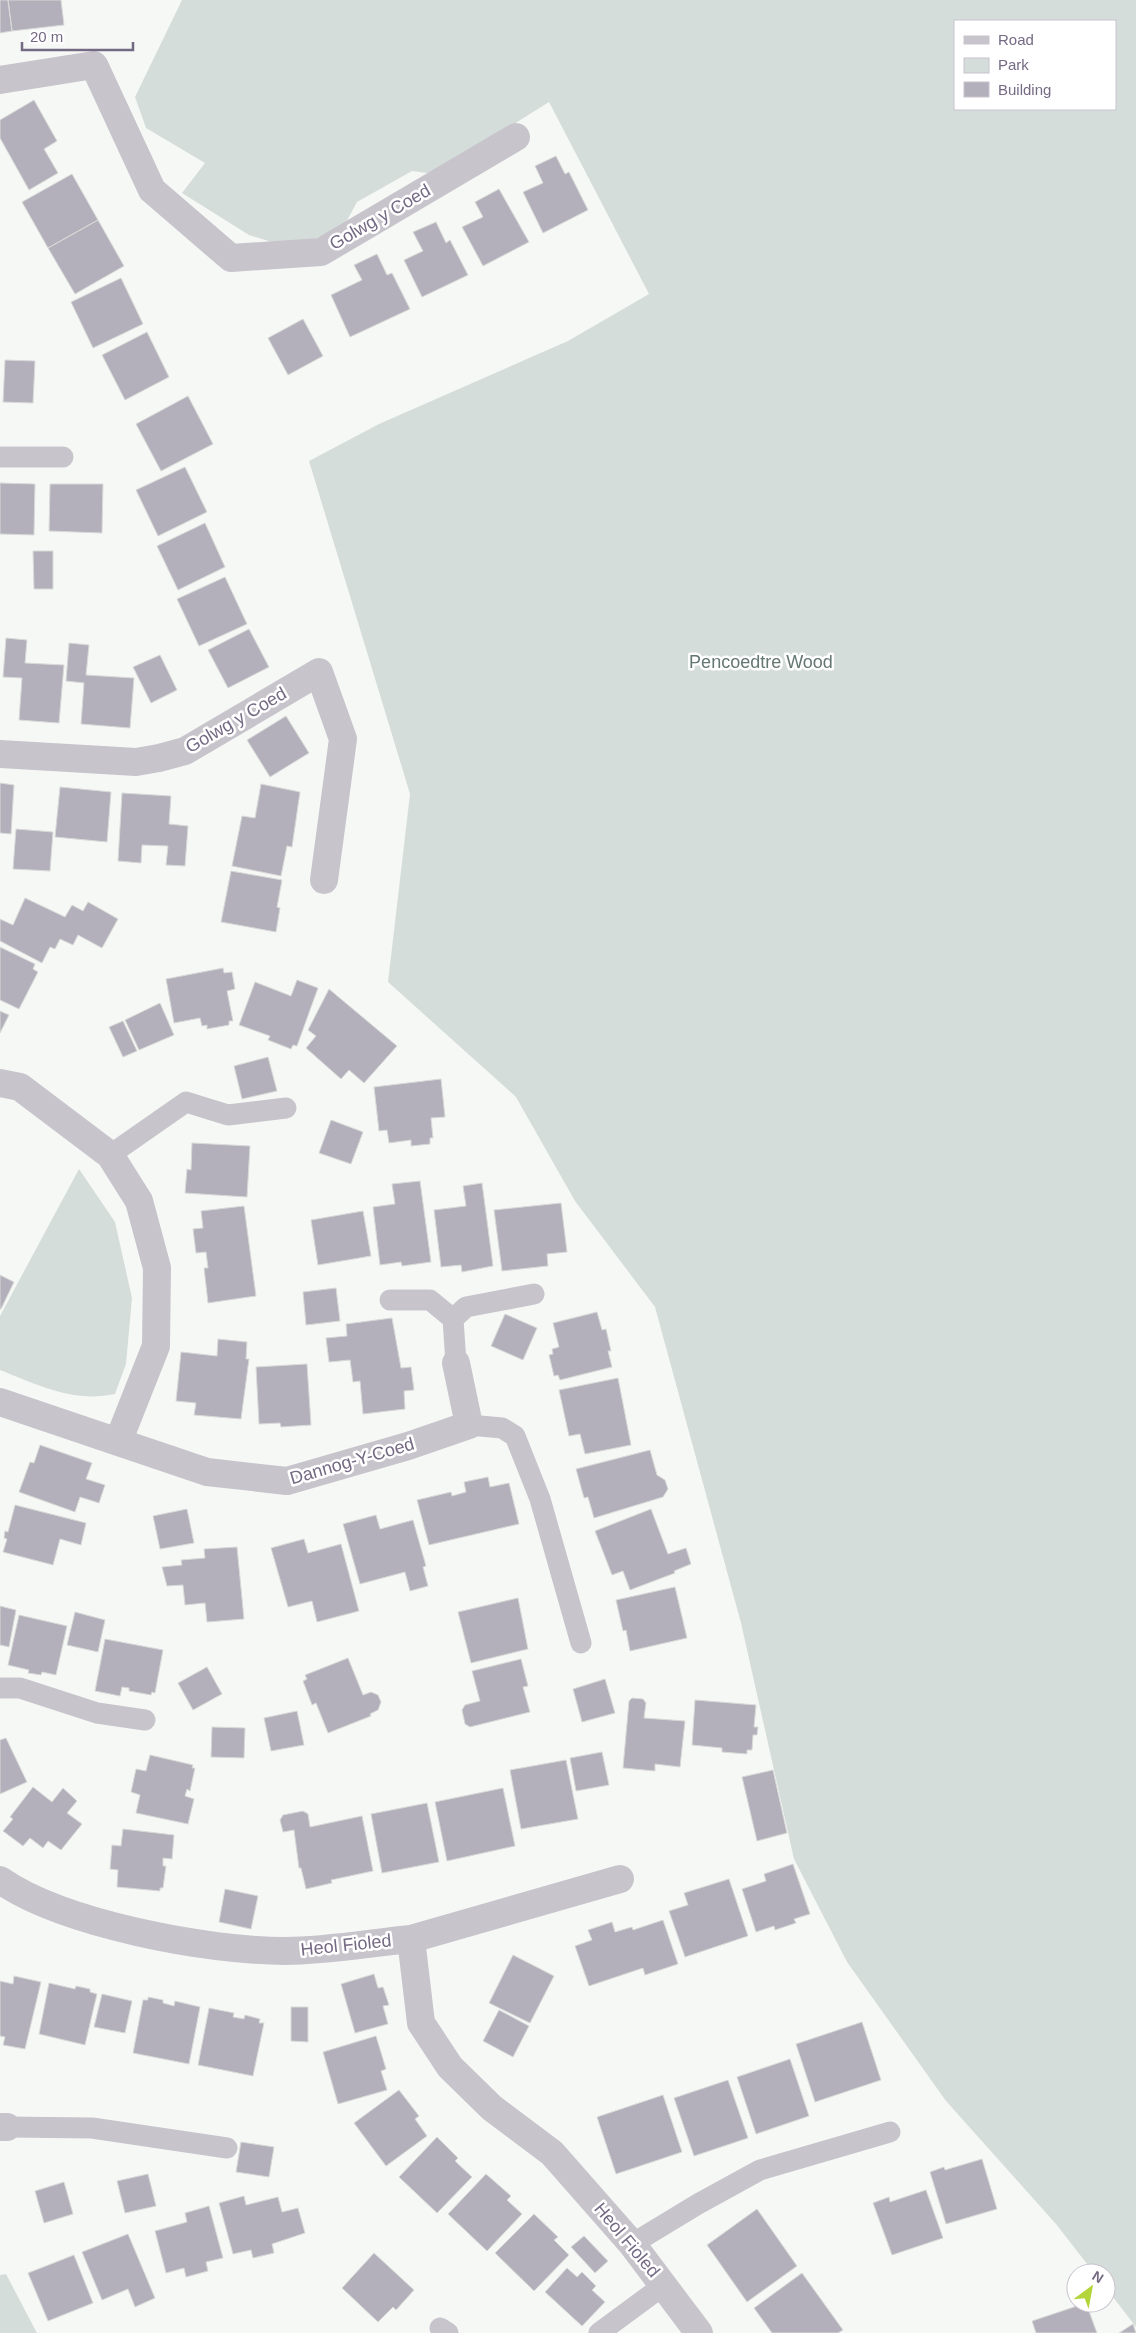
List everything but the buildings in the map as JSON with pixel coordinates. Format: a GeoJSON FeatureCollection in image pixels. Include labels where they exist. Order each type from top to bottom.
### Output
{"type":"FeatureCollection","features":[{"type":"Feature","properties":{"kind":"street","name":"Golwg y Coed"},"geometry":{"type":"LineString","coordinates":[[0,80],[94,65],[152,190],[231,258],[321,252],[516,137]]}},
{"type":"Feature","properties":{"kind":"street","name":"Golwg y Coed"},"geometry":{"type":"LineString","coordinates":[[0,754],[136,762],[159,758],[184,750],[319,672],[343,739],[324,880]]}},
{"type":"Feature","properties":{"kind":"street"},"geometry":{"type":"LineString","coordinates":[[0,1083],[20,1087],[110,1155],[139,1201],[157,1268],[156,1346],[118,1442]]}},
{"type":"Feature","properties":{"kind":"street"},"geometry":{"type":"LineString","coordinates":[[456,1362],[469,1425]]}},
{"type":"Feature","properties":{"kind":"street","name":"Dannog-Y-Coed"},"geometry":{"type":"LineString","coordinates":[[0,1402],[207,1472],[287,1481],[408,1446],[469,1425]]}},
{"type":"Feature","properties":{"kind":"street"},"geometry":{"type":"LineString","coordinates":[[411,1939],[620,1879]]}},
{"type":"Feature","properties":{"kind":"street","name":"Heol Fioled"},"geometry":{"type":"LineString","coordinates":[[0,1880],[13,1889],[64,1911],[197,1944],[286,1951],[411,1939],[421,2023],[450,2067],[492,2108],[552,2153],[632,2244],[699,2333]]}},
{"type":"Feature","properties":{"kind":"lane"},"geometry":{"type":"LineString","coordinates":[[0,457],[63,457]]}},
{"type":"Feature","properties":{"kind":"lane"},"geometry":{"type":"LineString","coordinates":[[110,1155],[186,1102],[228,1114],[286,1108]]}},
{"type":"Feature","properties":{"kind":"lane"},"geometry":{"type":"LineString","coordinates":[[453,1319],[466,1308],[534,1294]]}},
{"type":"Feature","properties":{"kind":"lane"},"geometry":{"type":"LineString","coordinates":[[390,1300],[430,1300],[453,1319],[456,1362]]}},
{"type":"Feature","properties":{"kind":"lane"},"geometry":{"type":"LineString","coordinates":[[469,1425],[502,1428],[515,1436],[540,1499],[581,1643]]}},
{"type":"Feature","properties":{"kind":"lane"},"geometry":{"type":"LineString","coordinates":[[0,1688],[20,1688],[97,1713],[145,1720]]}},
{"type":"Feature","properties":{"kind":"lane"},"geometry":{"type":"LineString","coordinates":[[3,2127],[92,2128],[227,2148]]}},
{"type":"Feature","properties":{"kind":"lane"},"geometry":{"type":"LineString","coordinates":[[632,2244],[698,2204],[760,2170],[890,2132]]}},
{"type":"Feature","properties":{"kind":"lane"},"geometry":{"type":"LineString","coordinates":[[599,2333],[664,2285]]}},
{"type":"Feature","properties":{"kind":"green space","name":"Pencoedtre Wood"},"geometry":{"type":"Polygon","coordinates":[[[182,0],[1136,0],[1136,2327],[1116,2301],[1116,2263],[1086,2263],[1056,2224],[946,2101],[847,1962],[794,1859],[741,1623],[655,1307],[575,1201],[516,1097],[388,982],[410,794],[309,461],[379,424],[568,341],[649,294],[549,102],[434,174],[412,171],[357,202],[343,228],[291,248],[249,235],[182,193],[205,163],[146,128],[135,97],[182,0]]]}},
{"type":"Feature","properties":{"kind":"green space"},"geometry":{"type":"Polygon","coordinates":[[[79,1169],[115,1222],[132,1298],[126,1364],[115,1394],[100,1396],[85,1396],[56,1391],[0,1370],[0,1316],[79,1169]]]}},
{"type":"Feature","properties":{"kind":"green space"},"geometry":{"type":"Polygon","coordinates":[[[6,2274],[37,2333],[0,2333],[0,2275],[6,2274]]]}}]}
